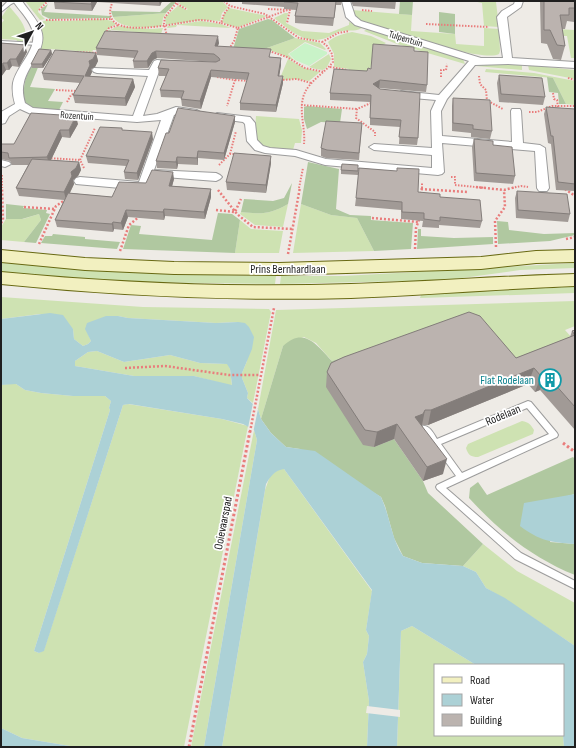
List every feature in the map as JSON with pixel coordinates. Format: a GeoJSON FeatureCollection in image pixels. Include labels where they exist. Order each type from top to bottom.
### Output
{"type":"FeatureCollection","features":[{"type":"Feature","properties":{"kind":"main road","name":"Prins Bernhardlaan"},"geometry":{"type":"LineString","coordinates":[[1,256],[93,264],[174,268],[279,269],[481,263],[536,257],[575,256]]}},
{"type":"Feature","properties":{"kind":"main road","name":"Prins Bernhardlaan"},"geometry":{"type":"LineString","coordinates":[[1,278],[170,290],[268,291],[392,289],[575,280]]}},
{"type":"Feature","properties":{"kind":"street"},"geometry":{"type":"LineString","coordinates":[[1,121],[5,114],[20,105],[17,87],[19,76],[38,44],[39,37],[34,24],[16,1]]}},
{"type":"Feature","properties":{"kind":"street","name":"Tulpentuin"},"geometry":{"type":"LineString","coordinates":[[346,1],[351,17],[358,23],[480,60],[508,60],[575,65]]}},
{"type":"Feature","properties":{"kind":"street"},"geometry":{"type":"LineString","coordinates":[[508,60],[503,28],[503,15],[516,7],[519,1]]}},
{"type":"Feature","properties":{"kind":"street"},"geometry":{"type":"LineString","coordinates":[[239,118],[246,119],[250,123],[252,141],[259,148],[269,151],[296,153],[325,162],[438,172],[436,111],[442,98],[472,63],[480,60]]}},
{"type":"Feature","properties":{"kind":"street"},"geometry":{"type":"LineString","coordinates":[[137,119],[157,63],[186,64]]}},
{"type":"Feature","properties":{"kind":"street"},"geometry":{"type":"LineString","coordinates":[[97,70],[153,73]]}},
{"type":"Feature","properties":{"kind":"street"},"geometry":{"type":"LineString","coordinates":[[379,92],[442,98]]}},
{"type":"Feature","properties":{"kind":"street","name":"Rozentuin"},"geometry":{"type":"LineString","coordinates":[[20,105],[31,111],[137,119],[147,119],[176,110],[239,118]]}},
{"type":"Feature","properties":{"kind":"street"},"geometry":{"type":"LineString","coordinates":[[516,111],[518,145]]}},
{"type":"Feature","properties":{"kind":"street"},"geometry":{"type":"LineString","coordinates":[[80,181],[143,186],[169,113]]}},
{"type":"Feature","properties":{"kind":"street"},"geometry":{"type":"LineString","coordinates":[[437,139],[540,148],[543,188]]}},
{"type":"Feature","properties":{"kind":"street"},"geometry":{"type":"LineString","coordinates":[[374,147],[437,152]]}},
{"type":"Feature","properties":{"kind":"street"},"geometry":{"type":"LineString","coordinates":[[148,172],[216,177]]}},
{"type":"Feature","properties":{"kind":"lane"},"geometry":{"type":"LineString","coordinates":[[1,11],[9,3],[16,1]]}},
{"type":"Feature","properties":{"kind":"lane"},"geometry":{"type":"LineString","coordinates":[[1,42],[38,44]]}},
{"type":"Feature","properties":{"kind":"lane","name":"Rodelaan"},"geometry":{"type":"LineString","coordinates":[[436,443],[528,404],[554,436],[440,486],[518,556],[575,585]]}},
{"type":"Feature","properties":{"kind":"lane"},"geometry":{"type":"LineString","coordinates":[[425,428],[461,477]]}},
{"type":"Feature","properties":{"kind":"path"},"geometry":{"type":"LineString","coordinates":[[113,1],[109,8],[112,19],[119,25]]}},
{"type":"Feature","properties":{"kind":"path"},"geometry":{"type":"LineString","coordinates":[[157,63],[167,36],[164,26],[164,18],[178,1]]}},
{"type":"Feature","properties":{"kind":"path"},"geometry":{"type":"LineString","coordinates":[[224,1],[230,6],[256,11],[271,17],[299,38],[322,42],[327,46],[332,54],[333,62],[330,67],[311,83],[304,94],[301,105],[302,124],[305,134],[303,145]]}},
{"type":"Feature","properties":{"kind":"path"},"geometry":{"type":"LineString","coordinates":[[177,4],[186,9]]}},
{"type":"Feature","properties":{"kind":"path"},"geometry":{"type":"LineString","coordinates":[[103,37],[109,28],[119,25],[151,28],[200,20],[221,23],[238,28],[290,10],[296,5]]}},
{"type":"Feature","properties":{"kind":"path"},"geometry":{"type":"LineString","coordinates":[[221,23],[224,14],[230,6]]}},
{"type":"Feature","properties":{"kind":"path"},"geometry":{"type":"LineString","coordinates":[[268,9],[290,10]]}},
{"type":"Feature","properties":{"kind":"path"},"geometry":{"type":"LineString","coordinates":[[287,23],[290,10]]}},
{"type":"Feature","properties":{"kind":"path"},"geometry":{"type":"LineString","coordinates":[[34,24],[47,19],[112,19]]}},
{"type":"Feature","properties":{"kind":"path"},"geometry":{"type":"LineString","coordinates":[[426,24],[503,28]]}},
{"type":"Feature","properties":{"kind":"path"},"geometry":{"type":"LineString","coordinates":[[223,53],[229,49],[234,41],[238,28]]}},
{"type":"Feature","properties":{"kind":"path"},"geometry":{"type":"LineString","coordinates":[[322,42],[338,33],[355,31]]}},
{"type":"Feature","properties":{"kind":"path"},"geometry":{"type":"LineString","coordinates":[[77,52],[98,53],[101,46]]}},
{"type":"Feature","properties":{"kind":"path"},"geometry":{"type":"LineString","coordinates":[[229,49],[237,49]]}},
{"type":"Feature","properties":{"kind":"path"},"geometry":{"type":"LineString","coordinates":[[266,50],[279,54],[305,68],[324,72]]}},
{"type":"Feature","properties":{"kind":"path"},"geometry":{"type":"LineString","coordinates":[[330,67],[347,70],[347,72],[353,72]]}},
{"type":"Feature","properties":{"kind":"path"},"geometry":{"type":"LineString","coordinates":[[62,114],[71,95],[92,79],[97,70]]}},
{"type":"Feature","properties":{"kind":"path"},"geometry":{"type":"LineString","coordinates":[[482,71],[478,76],[479,82],[481,87],[486,90],[487,101]]}},
{"type":"Feature","properties":{"kind":"path"},"geometry":{"type":"LineString","coordinates":[[212,74],[222,80],[256,82]]}},
{"type":"Feature","properties":{"kind":"path"},"geometry":{"type":"LineString","coordinates":[[276,81],[297,79],[311,83]]}},
{"type":"Feature","properties":{"kind":"path"},"geometry":{"type":"LineString","coordinates":[[224,116],[235,80]]}},
{"type":"Feature","properties":{"kind":"path"},"geometry":{"type":"LineString","coordinates":[[56,90],[77,91]]}},
{"type":"Feature","properties":{"kind":"path"},"geometry":{"type":"LineString","coordinates":[[301,105],[357,109],[378,99],[379,92]]}},
{"type":"Feature","properties":{"kind":"path"},"geometry":{"type":"LineString","coordinates":[[553,93],[554,99],[557,100],[558,107]]}},
{"type":"Feature","properties":{"kind":"path"},"geometry":{"type":"LineString","coordinates":[[357,109],[356,118],[375,132],[374,147]]}},
{"type":"Feature","properties":{"kind":"path"},"geometry":{"type":"LineString","coordinates":[[230,154],[239,118]]}},
{"type":"Feature","properties":{"kind":"path"},"geometry":{"type":"LineString","coordinates":[[288,258],[304,159],[308,156]]}},
{"type":"Feature","properties":{"kind":"path"},"geometry":{"type":"LineString","coordinates":[[41,157],[80,160]]}},
{"type":"Feature","properties":{"kind":"path"},"geometry":{"type":"LineString","coordinates":[[1,223],[3,220],[3,163]]}},
{"type":"Feature","properties":{"kind":"path"},"geometry":{"type":"LineString","coordinates":[[421,197],[422,171]]}},
{"type":"Feature","properties":{"kind":"path"},"geometry":{"type":"LineString","coordinates":[[438,172],[437,176],[455,177],[455,191]]}},
{"type":"Feature","properties":{"kind":"path"},"geometry":{"type":"LineString","coordinates":[[216,177],[214,186],[235,212],[253,227],[293,229]]}},
{"type":"Feature","properties":{"kind":"path"},"geometry":{"type":"LineString","coordinates":[[455,185],[504,190],[521,186],[565,189],[575,196]]}},
{"type":"Feature","properties":{"kind":"path"},"geometry":{"type":"LineString","coordinates":[[421,189],[467,192]]}},
{"type":"Feature","properties":{"kind":"path"},"geometry":{"type":"LineString","coordinates":[[497,250],[495,221],[506,207],[504,190]]}},
{"type":"Feature","properties":{"kind":"path"},"geometry":{"type":"LineString","coordinates":[[235,212],[241,199]]}},
{"type":"Feature","properties":{"kind":"path"},"geometry":{"type":"LineString","coordinates":[[24,207],[54,209]]}},
{"type":"Feature","properties":{"kind":"path"},"geometry":{"type":"LineString","coordinates":[[216,210],[235,212]]}},
{"type":"Feature","properties":{"kind":"path"},"geometry":{"type":"LineString","coordinates":[[415,255],[416,228],[419,222],[420,212]]}},
{"type":"Feature","properties":{"kind":"path"},"geometry":{"type":"LineString","coordinates":[[119,255],[129,225],[143,214]]}},
{"type":"Feature","properties":{"kind":"path"},"geometry":{"type":"LineString","coordinates":[[372,218],[419,222]]}},
{"type":"Feature","properties":{"kind":"path","name":"Ooievaarspad"},"geometry":{"type":"LineString","coordinates":[[189,747],[275,303]]}},
{"type":"Feature","properties":{"kind":"path"},"geometry":{"type":"LineString","coordinates":[[125,368],[165,366],[229,376],[260,375]]}},
{"type":"Feature","properties":{"kind":"green space"},"geometry":{"type":"Polygon","coordinates":[[[25,1],[47,1],[39,8],[38,12],[45,19],[40,20],[25,1]]]}},
{"type":"Feature","properties":{"kind":"green space"},"geometry":{"type":"Polygon","coordinates":[[[172,1],[177,1],[166,13],[113,17],[111,11],[160,12],[172,1]]]}},
{"type":"Feature","properties":{"kind":"green space"},"geometry":{"type":"Polygon","coordinates":[[[180,1],[222,1],[228,7],[222,13],[220,21],[202,20],[166,25],[165,17],[179,5],[186,10],[188,9],[179,4],[180,1]]]}},
{"type":"Feature","properties":{"kind":"green space"},"geometry":{"type":"Polygon","coordinates":[[[400,1],[413,1],[412,15],[399,14],[400,1]]]}},
{"type":"Feature","properties":{"kind":"green space"},"geometry":{"type":"Polygon","coordinates":[[[473,1],[496,2],[499,27],[484,26],[482,3],[473,1]]]}},
{"type":"Feature","properties":{"kind":"green space"},"geometry":{"type":"Polygon","coordinates":[[[48,4],[44,12],[110,16],[111,18],[50,19],[42,15],[41,9],[48,4]]]}},
{"type":"Feature","properties":{"kind":"green space"},"geometry":{"type":"Polygon","coordinates":[[[9,6],[24,27],[26,32],[26,43],[16,42],[17,40],[1,39],[1,24],[4,20],[1,18],[9,6]]]}},
{"type":"Feature","properties":{"kind":"green space"},"geometry":{"type":"Polygon","coordinates":[[[229,8],[267,16],[239,27],[231,26],[222,22],[224,14],[229,8]]]}},
{"type":"Feature","properties":{"kind":"green space"},"geometry":{"type":"Polygon","coordinates":[[[352,10],[412,15],[411,31],[455,34],[456,44],[484,46],[484,28],[499,29],[500,51],[499,54],[489,55],[473,54],[454,50],[362,22],[354,17],[352,10]]]}},
{"type":"Feature","properties":{"kind":"green space"},"geometry":{"type":"Polygon","coordinates":[[[439,12],[455,14],[455,34],[439,32],[439,12]]]}},
{"type":"Feature","properties":{"kind":"green space"},"geometry":{"type":"Polygon","coordinates":[[[166,13],[163,18],[162,26],[150,27],[128,26],[117,21],[113,17],[166,13]]]}},
{"type":"Feature","properties":{"kind":"green space"},"geometry":{"type":"Polygon","coordinates":[[[288,13],[286,23],[302,31],[329,33],[349,25],[349,22],[363,27],[361,29],[339,32],[322,39],[308,39],[296,34],[274,18],[288,13]]]}},
{"type":"Feature","properties":{"kind":"green space"},"geometry":{"type":"Polygon","coordinates":[[[103,19],[112,21],[116,24],[105,31],[97,50],[93,50],[92,52],[49,49],[40,65],[42,38],[41,22],[47,20],[64,21],[103,19]]]}},
{"type":"Feature","properties":{"kind":"green space"},"geometry":{"type":"Polygon","coordinates":[[[268,19],[272,20],[295,38],[264,49],[233,49],[239,29],[268,19]]]}},
{"type":"Feature","properties":{"kind":"green space"},"geometry":{"type":"Polygon","coordinates":[[[201,21],[221,24],[231,28],[177,25],[176,27],[167,28],[168,26],[201,21]]]}},
{"type":"Feature","properties":{"kind":"green space"},"geometry":{"type":"Polygon","coordinates":[[[118,26],[151,29],[163,28],[161,34],[111,30],[102,43],[108,31],[118,26]]]}},
{"type":"Feature","properties":{"kind":"green space"},"geometry":{"type":"Polygon","coordinates":[[[367,29],[463,59],[465,64],[397,44],[364,31],[367,29]]]}},
{"type":"Feature","properties":{"kind":"green space"},"geometry":{"type":"Polygon","coordinates":[[[556,29],[575,30],[575,58],[571,58],[567,36],[558,36],[556,29]]]}},
{"type":"Feature","properties":{"kind":"green space"},"geometry":{"type":"Polygon","coordinates":[[[352,32],[371,36],[386,43],[373,51],[370,72],[349,71],[349,69],[334,67],[334,54],[328,42],[342,34],[352,32]]]}},
{"type":"Feature","properties":{"kind":"green space"},"geometry":{"type":"Polygon","coordinates":[[[295,38],[320,43],[326,49],[325,50],[305,42],[288,54],[295,61],[264,49],[295,38]]]}},
{"type":"Feature","properties":{"kind":"green space"},"geometry":{"type":"Polygon","coordinates":[[[305,43],[327,52],[327,54],[309,66],[295,60],[289,54],[305,43]]]}},
{"type":"Feature","properties":{"kind":"green space"},"geometry":{"type":"Polygon","coordinates":[[[329,54],[331,59],[327,67],[323,70],[309,67],[329,54]]]}},
{"type":"Feature","properties":{"kind":"green space"},"geometry":{"type":"Polygon","coordinates":[[[288,59],[304,68],[320,72],[309,81],[296,79],[274,81],[280,78],[288,59]]]}},
{"type":"Feature","properties":{"kind":"green space"},"geometry":{"type":"Polygon","coordinates":[[[488,63],[522,65],[522,70],[476,66],[488,63]]]}},
{"type":"Feature","properties":{"kind":"green space"},"geometry":{"type":"Polygon","coordinates":[[[32,65],[39,65],[30,87],[55,89],[48,101],[63,102],[59,110],[37,108],[29,106],[25,103],[25,83],[32,65]]]}},
{"type":"Feature","properties":{"kind":"green space"},"geometry":{"type":"Polygon","coordinates":[[[528,65],[575,70],[575,79],[529,70],[528,65]]]}},
{"type":"Feature","properties":{"kind":"green space"},"geometry":{"type":"Polygon","coordinates":[[[486,69],[534,73],[575,81],[575,105],[566,104],[553,78],[485,72],[486,69]]]}},
{"type":"Feature","properties":{"kind":"green space"},"geometry":{"type":"Polygon","coordinates":[[[547,77],[553,78],[566,104],[559,104],[558,93],[549,92],[547,77]]]}},
{"type":"Feature","properties":{"kind":"green space"},"geometry":{"type":"Polygon","coordinates":[[[304,107],[342,109],[340,123],[321,122],[307,129],[304,119],[304,107]]]}},
{"type":"Feature","properties":{"kind":"green space"},"geometry":{"type":"Polygon","coordinates":[[[256,116],[299,119],[302,130],[301,143],[295,143],[293,150],[265,147],[256,141],[256,116]]]}},
{"type":"Feature","properties":{"kind":"green space"},"geometry":{"type":"Polygon","coordinates":[[[308,162],[339,169],[336,209],[350,215],[371,216],[371,220],[413,223],[411,249],[374,251],[357,218],[331,215],[301,204],[308,162]]]}},
{"type":"Feature","properties":{"kind":"green space"},"geometry":{"type":"Polygon","coordinates":[[[292,183],[288,204],[265,213],[241,212],[244,199],[273,201],[284,198],[292,183]]]}},
{"type":"Feature","properties":{"kind":"green space"},"geometry":{"type":"Polygon","coordinates":[[[6,204],[24,206],[23,208],[47,210],[46,213],[50,214],[36,243],[24,242],[41,220],[39,214],[22,219],[6,219],[6,204]]]}},
{"type":"Feature","properties":{"kind":"green space"},"geometry":{"type":"Polygon","coordinates":[[[288,204],[283,227],[255,225],[240,214],[241,212],[270,212],[288,204]]]}},
{"type":"Feature","properties":{"kind":"green space"},"geometry":{"type":"Polygon","coordinates":[[[301,204],[331,215],[357,218],[374,251],[293,253],[301,204]]]}},
{"type":"Feature","properties":{"kind":"green space"},"geometry":{"type":"Polygon","coordinates":[[[218,213],[232,214],[240,220],[235,253],[123,249],[131,225],[141,226],[139,234],[212,240],[218,213]]]}},
{"type":"Feature","properties":{"kind":"green space"},"geometry":{"type":"Polygon","coordinates":[[[39,214],[41,220],[24,242],[1,240],[1,227],[6,219],[23,219],[39,214]]]}},
{"type":"Feature","properties":{"kind":"green space"},"geometry":{"type":"Polygon","coordinates":[[[240,220],[251,229],[283,231],[279,253],[235,253],[240,220]]]}},
{"type":"Feature","properties":{"kind":"green space"},"geometry":{"type":"Polygon","coordinates":[[[497,221],[508,222],[509,230],[544,234],[575,233],[575,235],[550,241],[498,244],[497,221]]]}},
{"type":"Feature","properties":{"kind":"green space"},"geometry":{"type":"Polygon","coordinates":[[[418,229],[421,229],[421,236],[454,238],[493,237],[493,244],[417,249],[418,229]]]}},
{"type":"Feature","properties":{"kind":"green space"},"geometry":{"type":"Polygon","coordinates":[[[53,234],[120,242],[117,249],[41,243],[45,236],[52,236],[53,234]]]}},
{"type":"Feature","properties":{"kind":"green space"},"geometry":{"type":"Polygon","coordinates":[[[1,263],[163,274],[276,276],[275,284],[133,282],[1,272],[1,263]]]}},
{"type":"Feature","properties":{"kind":"green space"},"geometry":{"type":"Polygon","coordinates":[[[575,263],[575,268],[520,270],[448,280],[280,284],[281,276],[343,276],[575,263]]]}},
{"type":"Feature","properties":{"kind":"green space"},"geometry":{"type":"Polygon","coordinates":[[[575,285],[575,293],[420,298],[421,295],[575,285]]]}},
{"type":"Feature","properties":{"kind":"green space"},"geometry":{"type":"Polygon","coordinates":[[[1,297],[143,307],[269,309],[271,312],[253,403],[247,398],[248,393],[242,378],[242,373],[247,361],[238,322],[216,323],[128,318],[118,316],[86,329],[91,341],[83,346],[74,339],[73,329],[40,314],[1,319],[1,297]]]}},
{"type":"Feature","properties":{"kind":"green space"},"geometry":{"type":"Polygon","coordinates":[[[575,301],[575,326],[565,330],[573,339],[518,367],[459,319],[332,361],[316,343],[304,337],[283,346],[261,419],[258,409],[276,310],[575,301]]]}},
{"type":"Feature","properties":{"kind":"green space"},"geometry":{"type":"Polygon","coordinates":[[[459,319],[374,447],[394,439],[423,481],[428,493],[483,544],[463,566],[422,563],[403,556],[394,538],[381,497],[300,449],[286,447],[271,433],[261,419],[283,346],[291,340],[304,338],[310,340],[332,361],[459,319]]]}},
{"type":"Feature","properties":{"kind":"green space"},"geometry":{"type":"Polygon","coordinates":[[[97,351],[124,362],[170,355],[200,363],[228,364],[232,386],[194,376],[134,376],[75,366],[75,361],[88,352],[97,351]]]}},
{"type":"Feature","properties":{"kind":"green space"},"geometry":{"type":"Polygon","coordinates":[[[16,384],[25,390],[41,393],[73,396],[105,396],[111,401],[109,408],[110,410],[34,651],[39,653],[44,650],[123,405],[128,404],[222,419],[248,426],[184,747],[76,747],[22,738],[1,728],[1,385],[16,384]]]}},
{"type":"Feature","properties":{"kind":"green space"},"geometry":{"type":"Polygon","coordinates":[[[522,421],[531,425],[534,430],[533,434],[478,457],[469,454],[466,448],[468,444],[522,421]]]}},
{"type":"Feature","properties":{"kind":"green space"},"geometry":{"type":"Polygon","coordinates":[[[254,430],[257,440],[204,747],[191,747],[254,430]]]}},
{"type":"Feature","properties":{"kind":"green space"},"geometry":{"type":"Polygon","coordinates":[[[573,457],[575,459],[575,494],[564,497],[550,542],[575,544],[575,575],[531,552],[492,522],[469,498],[470,488],[478,482],[487,495],[573,457]]]}},
{"type":"Feature","properties":{"kind":"green space"},"geometry":{"type":"Polygon","coordinates":[[[279,469],[284,469],[372,591],[366,630],[369,636],[367,654],[363,662],[369,701],[367,747],[222,747],[265,490],[270,476],[279,469]]]}},
{"type":"Feature","properties":{"kind":"green space"},"geometry":{"type":"Polygon","coordinates":[[[483,544],[517,571],[575,603],[575,646],[486,588],[476,572],[463,566],[483,544]]]}},
{"type":"Feature","properties":{"kind":"green space"},"geometry":{"type":"Polygon","coordinates":[[[412,626],[474,664],[434,664],[434,736],[563,736],[564,747],[397,747],[401,631],[412,626]]]}},
{"type":"Feature","properties":{"kind":"water"},"geometry":{"type":"Polygon","coordinates":[[[50,313],[63,315],[73,329],[74,339],[83,346],[91,341],[85,329],[87,323],[106,316],[216,323],[245,323],[249,327],[254,337],[252,349],[242,373],[242,378],[248,393],[247,398],[258,409],[261,419],[271,433],[286,447],[315,451],[381,497],[393,534],[403,556],[422,563],[463,566],[476,572],[486,588],[505,598],[575,646],[575,747],[564,747],[564,664],[474,664],[412,626],[401,631],[397,747],[367,747],[369,701],[363,662],[367,654],[369,636],[366,630],[372,590],[284,469],[275,472],[266,484],[222,747],[204,747],[257,440],[254,430],[243,424],[222,419],[129,404],[123,405],[44,651],[39,653],[34,651],[110,410],[109,408],[111,401],[105,396],[73,396],[41,393],[25,390],[16,384],[1,385],[1,319],[50,313]],[[97,351],[88,352],[75,361],[75,366],[134,376],[194,376],[232,385],[230,369],[227,364],[200,363],[170,355],[124,362],[97,351]]]}},
{"type":"Feature","properties":{"kind":"water"},"geometry":{"type":"Polygon","coordinates":[[[575,494],[575,544],[546,540],[534,535],[520,526],[524,503],[575,494]]]}},
{"type":"Feature","properties":{"kind":"water"},"geometry":{"type":"Polygon","coordinates":[[[1,728],[22,738],[76,747],[1,747],[1,728]]]}},
{"type":"Feature","properties":{"kind":"pier"},"geometry":{"type":"Polygon","coordinates":[[[253,403],[258,409],[253,433],[248,428],[253,403]]]}},
{"type":"Feature","properties":{"kind":"pier"},"geometry":{"type":"Polygon","coordinates":[[[367,706],[400,710],[400,717],[366,713],[367,706]]]}},
{"type":"Feature","properties":{"kind":"building"},"geometry":{"type":"Polygon","coordinates":[[[54,1],[92,1],[91,4],[54,1]]]}},
{"type":"Feature","properties":{"kind":"building"},"geometry":{"type":"Polygon","coordinates":[[[284,1],[336,1],[334,18],[295,16],[298,3],[284,1]]]}},
{"type":"Feature","properties":{"kind":"building"},"geometry":{"type":"Polygon","coordinates":[[[544,1],[575,1],[575,8],[569,8],[569,15],[560,15],[565,46],[557,45],[550,30],[544,30],[544,1]]]}},
{"type":"Feature","properties":{"kind":"building"},"geometry":{"type":"Polygon","coordinates":[[[105,31],[218,36],[215,46],[271,49],[269,57],[281,58],[278,76],[283,76],[276,105],[240,103],[249,73],[211,70],[200,101],[181,99],[184,91],[160,90],[169,69],[158,68],[161,60],[216,62],[220,60],[219,58],[214,54],[156,51],[152,53],[147,61],[133,61],[138,51],[96,48],[105,31]]]}},
{"type":"Feature","properties":{"kind":"building"},"geometry":{"type":"Polygon","coordinates":[[[1,43],[25,45],[16,59],[10,59],[7,63],[3,63],[1,67],[1,43]]]}},
{"type":"Feature","properties":{"kind":"building"},"geometry":{"type":"Polygon","coordinates":[[[373,44],[414,47],[414,51],[428,52],[427,85],[380,80],[373,84],[380,89],[420,93],[418,138],[399,137],[401,120],[370,118],[371,95],[330,93],[334,69],[367,71],[368,68],[371,69],[373,44]]]}},
{"type":"Feature","properties":{"kind":"building"},"geometry":{"type":"Polygon","coordinates":[[[39,49],[51,50],[42,64],[31,64],[39,49]]]}},
{"type":"Feature","properties":{"kind":"building"},"geometry":{"type":"Polygon","coordinates":[[[55,50],[96,53],[93,59],[89,61],[90,65],[85,76],[133,79],[125,98],[73,95],[84,76],[42,73],[55,50]]]}},
{"type":"Feature","properties":{"kind":"building"},"geometry":{"type":"Polygon","coordinates":[[[499,75],[542,78],[545,97],[501,94],[499,75]]]}},
{"type":"Feature","properties":{"kind":"building"},"geometry":{"type":"Polygon","coordinates":[[[453,98],[490,100],[492,131],[473,129],[473,125],[453,123],[453,98]]]}},
{"type":"Feature","properties":{"kind":"building"},"geometry":{"type":"Polygon","coordinates":[[[546,107],[575,109],[575,184],[558,182],[553,136],[551,136],[546,107]]]}},
{"type":"Feature","properties":{"kind":"building"},"geometry":{"type":"Polygon","coordinates":[[[178,108],[235,116],[224,153],[198,151],[197,158],[177,157],[176,162],[156,161],[166,133],[169,133],[178,108]]]}},
{"type":"Feature","properties":{"kind":"building"},"geometry":{"type":"Polygon","coordinates":[[[31,113],[76,116],[69,130],[60,130],[47,157],[9,158],[8,153],[1,152],[1,144],[14,144],[31,113]]]}},
{"type":"Feature","properties":{"kind":"building"},"geometry":{"type":"Polygon","coordinates":[[[326,121],[362,123],[359,153],[327,150],[321,148],[326,121]]]}},
{"type":"Feature","properties":{"kind":"building"},"geometry":{"type":"Polygon","coordinates":[[[100,127],[152,132],[137,173],[124,172],[129,160],[86,156],[100,127]]]}},
{"type":"Feature","properties":{"kind":"building"},"geometry":{"type":"Polygon","coordinates":[[[474,139],[493,141],[493,145],[512,147],[515,176],[476,173],[474,139]]]}},
{"type":"Feature","properties":{"kind":"building"},"geometry":{"type":"Polygon","coordinates":[[[234,153],[271,156],[266,185],[226,182],[234,153]]]}},
{"type":"Feature","properties":{"kind":"building"},"geometry":{"type":"Polygon","coordinates":[[[32,159],[79,162],[76,168],[71,172],[72,176],[64,192],[16,188],[32,159]]]}},
{"type":"Feature","properties":{"kind":"building"},"geometry":{"type":"Polygon","coordinates":[[[342,164],[358,165],[358,171],[341,170],[342,164]]]}},
{"type":"Feature","properties":{"kind":"building"},"geometry":{"type":"Polygon","coordinates":[[[359,168],[397,171],[397,168],[419,169],[418,192],[440,194],[440,197],[480,200],[482,221],[440,217],[440,221],[424,219],[424,213],[402,212],[402,202],[356,198],[359,168]]]}},
{"type":"Feature","properties":{"kind":"building"},"geometry":{"type":"Polygon","coordinates":[[[152,170],[173,172],[169,186],[211,189],[204,212],[164,209],[163,212],[126,210],[121,223],[113,222],[112,224],[55,220],[68,193],[112,197],[119,182],[146,183],[152,170]]]}},
{"type":"Feature","properties":{"kind":"building"},"geometry":{"type":"Polygon","coordinates":[[[517,191],[567,194],[570,214],[518,210],[517,191]]]}},
{"type":"Feature","properties":{"kind":"building"},"geometry":{"type":"Polygon","coordinates":[[[469,312],[480,316],[516,358],[575,335],[575,407],[546,374],[541,376],[534,368],[431,410],[425,410],[423,414],[415,417],[447,459],[427,467],[397,424],[377,432],[365,430],[327,372],[331,363],[344,357],[469,312]]]}},
{"type":"Feature","properties":{"kind":"place","name":"Flat Rodelaan"},"geometry":{"type":"Point","coordinates":[550,380]}}]}
